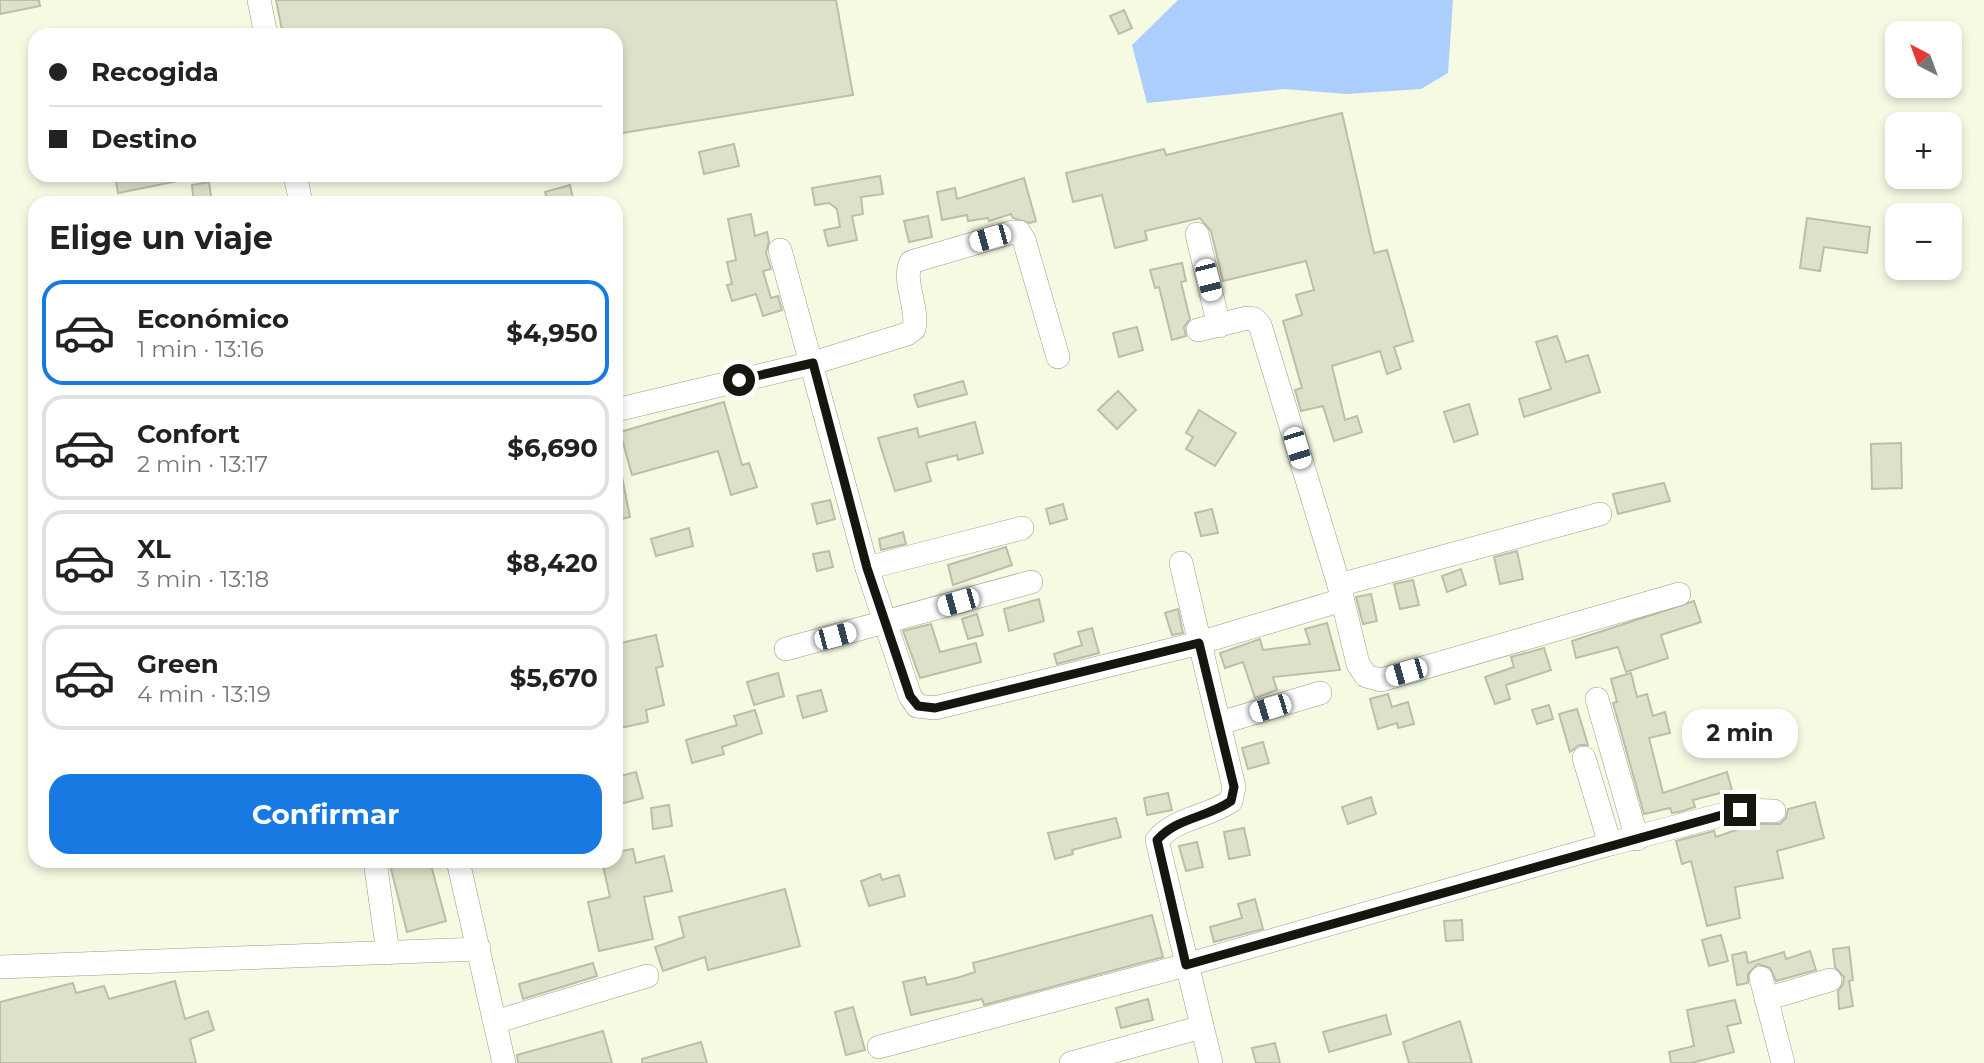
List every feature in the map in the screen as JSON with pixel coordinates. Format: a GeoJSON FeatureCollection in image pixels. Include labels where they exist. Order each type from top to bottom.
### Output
{"type":"FeatureCollection","features":[{"type":"Feature","properties":{"kind":"street"},"geometry":{"type":"LineString","coordinates":[[259,0],[265,28]]}},
{"type":"Feature","properties":{"kind":"street"},"geometry":{"type":"LineString","coordinates":[[623,408],[813,363],[907,334],[914,329],[916,319],[907,271],[911,262],[1013,232],[1019,232],[1024,240],[1058,357]]}},
{"type":"Feature","properties":{"kind":"street"},"geometry":{"type":"LineString","coordinates":[[1197,234],[1208,328],[1247,318],[1254,319],[1259,325],[1341,593],[1358,664],[1366,676],[1381,680],[1679,594]]}},
{"type":"Feature","properties":{"kind":"street"},"geometry":{"type":"LineString","coordinates":[[780,250],[867,568],[910,696],[918,706],[935,708],[1199,643],[1341,593],[1600,514]]}},
{"type":"Feature","properties":{"kind":"street"},"geometry":{"type":"LineString","coordinates":[[867,568],[1022,528]]}},
{"type":"Feature","properties":{"kind":"street"},"geometry":{"type":"LineString","coordinates":[[1181,563],[1234,787],[1231,801],[1220,808],[1169,827],[1157,840],[1211,1063]]}},
{"type":"Feature","properties":{"kind":"street"},"geometry":{"type":"LineString","coordinates":[[786,649],[1031,582]]}},
{"type":"Feature","properties":{"kind":"street"},"geometry":{"type":"LineString","coordinates":[[1220,723],[1320,693]]}},
{"type":"Feature","properties":{"kind":"street"},"geometry":{"type":"LineString","coordinates":[[1597,699],[1637,839]]}},
{"type":"Feature","properties":{"kind":"street"},"geometry":{"type":"LineString","coordinates":[[1584,758],[1611,844]]}},
{"type":"Feature","properties":{"kind":"street"},"geometry":{"type":"LineString","coordinates":[[879,1047],[1186,965],[1611,844],[1740,810],[1774,811]]}},
{"type":"Feature","properties":{"kind":"street"},"geometry":{"type":"LineString","coordinates":[[376,868],[388,953]]}},
{"type":"Feature","properties":{"kind":"street"},"geometry":{"type":"LineString","coordinates":[[460,868],[504,1063]]}},
{"type":"Feature","properties":{"kind":"street"},"geometry":{"type":"LineString","coordinates":[[0,967],[479,949]]}},
{"type":"Feature","properties":{"kind":"street"},"geometry":{"type":"LineString","coordinates":[[495,1022],[647,976]]}},
{"type":"Feature","properties":{"kind":"street"},"geometry":{"type":"LineString","coordinates":[[1783,1063],[1763,989],[1830,980]]}},
{"type":"Feature","properties":{"kind":"street"},"geometry":{"type":"LineString","coordinates":[[1071,1063],[1202,1027]]}},
{"type":"Feature","properties":{"kind":"water"},"geometry":{"type":"Polygon","coordinates":[[[1178,0],[1453,0],[1448,73],[1421,89],[1347,94],[1284,89],[1147,103],[1132,45],[1178,0]]]}},
{"type":"Feature","properties":{"kind":"building"},"geometry":{"type":"Polygon","coordinates":[[[0,0],[39,0],[40,6],[0,14],[0,0]]]}},
{"type":"Feature","properties":{"kind":"building"},"geometry":{"type":"Polygon","coordinates":[[[276,0],[836,0],[853,95],[623,133],[623,28],[282,28],[276,0]]]}},
{"type":"Feature","properties":{"kind":"building"},"geometry":{"type":"Polygon","coordinates":[[[1124,10],[1132,28],[1119,34],[1110,16],[1124,10]]]}},
{"type":"Feature","properties":{"kind":"building"},"geometry":{"type":"Polygon","coordinates":[[[1342,113],[1374,253],[1387,250],[1413,341],[1394,347],[1401,369],[1387,374],[1380,351],[1332,366],[1345,420],[1357,416],[1362,432],[1334,441],[1323,406],[1301,411],[1295,390],[1302,388],[1283,321],[1302,315],[1296,295],[1314,290],[1306,261],[1223,281],[1211,231],[1200,218],[1145,231],[1147,240],[1115,248],[1102,195],[1073,202],[1066,173],[1164,149],[1166,155],[1342,113]]]}},
{"type":"Feature","properties":{"kind":"building"},"geometry":{"type":"Polygon","coordinates":[[[734,144],[739,166],[704,174],[699,152],[734,144]]]}},
{"type":"Feature","properties":{"kind":"building"},"geometry":{"type":"Polygon","coordinates":[[[880,176],[883,194],[861,197],[863,214],[852,216],[857,240],[828,246],[824,230],[840,227],[837,209],[829,203],[815,205],[812,188],[880,176]]]}},
{"type":"Feature","properties":{"kind":"building"},"geometry":{"type":"Polygon","coordinates":[[[1024,178],[1036,221],[1030,223],[1013,218],[1011,214],[989,221],[988,218],[968,221],[967,215],[942,220],[937,192],[955,188],[957,199],[1024,178]]]}},
{"type":"Feature","properties":{"kind":"building"},"geometry":{"type":"Polygon","coordinates":[[[116,182],[173,182],[118,193],[116,182]]]}},
{"type":"Feature","properties":{"kind":"building"},"geometry":{"type":"Polygon","coordinates":[[[209,182],[211,196],[193,196],[192,185],[209,182]]]}},
{"type":"Feature","properties":{"kind":"building"},"geometry":{"type":"Polygon","coordinates":[[[570,185],[572,196],[546,196],[545,192],[570,185]]]}},
{"type":"Feature","properties":{"kind":"building"},"geometry":{"type":"Polygon","coordinates":[[[751,214],[755,236],[767,232],[769,241],[766,253],[771,269],[763,271],[771,298],[778,296],[782,310],[763,316],[756,294],[732,301],[727,285],[732,284],[727,262],[736,260],[728,219],[751,214]]]}},
{"type":"Feature","properties":{"kind":"building"},"geometry":{"type":"Polygon","coordinates":[[[928,216],[932,237],[909,242],[904,221],[928,216]]]}},
{"type":"Feature","properties":{"kind":"building"},"geometry":{"type":"Polygon","coordinates":[[[1807,218],[1870,227],[1867,253],[1824,247],[1820,271],[1800,268],[1807,218]]]}},
{"type":"Feature","properties":{"kind":"building"},"geometry":{"type":"Polygon","coordinates":[[[1182,263],[1186,281],[1181,282],[1190,319],[1184,327],[1186,336],[1172,340],[1159,287],[1155,288],[1150,270],[1182,263]]]}},
{"type":"Feature","properties":{"kind":"building"},"geometry":{"type":"Polygon","coordinates":[[[1137,327],[1143,350],[1119,357],[1113,333],[1137,327]]]}},
{"type":"Feature","properties":{"kind":"building"},"geometry":{"type":"Polygon","coordinates":[[[1557,336],[1566,362],[1588,355],[1600,392],[1524,417],[1519,399],[1551,389],[1536,342],[1557,336]]]}},
{"type":"Feature","properties":{"kind":"building"},"geometry":{"type":"Polygon","coordinates":[[[963,381],[967,394],[918,407],[914,395],[963,381]]]}},
{"type":"Feature","properties":{"kind":"building"},"geometry":{"type":"Polygon","coordinates":[[[1118,391],[1136,410],[1117,429],[1098,410],[1118,391]]]}},
{"type":"Feature","properties":{"kind":"building"},"geometry":{"type":"Polygon","coordinates":[[[724,402],[742,465],[749,463],[757,487],[731,495],[718,451],[632,475],[623,443],[623,431],[724,402]]]}},
{"type":"Feature","properties":{"kind":"building"},"geometry":{"type":"Polygon","coordinates":[[[1469,404],[1478,434],[1454,442],[1444,412],[1469,404]]]}},
{"type":"Feature","properties":{"kind":"building"},"geometry":{"type":"Polygon","coordinates":[[[1199,410],[1236,433],[1215,466],[1186,449],[1193,437],[1186,433],[1199,410]]]}},
{"type":"Feature","properties":{"kind":"building"},"geometry":{"type":"Polygon","coordinates":[[[975,422],[983,453],[958,460],[957,455],[926,463],[931,481],[895,491],[878,438],[917,428],[919,437],[975,422]]]}},
{"type":"Feature","properties":{"kind":"building"},"geometry":{"type":"Polygon","coordinates":[[[1901,443],[1902,488],[1872,489],[1871,444],[1901,443]]]}},
{"type":"Feature","properties":{"kind":"building"},"geometry":{"type":"Polygon","coordinates":[[[623,482],[630,517],[623,518],[623,482]]]}},
{"type":"Feature","properties":{"kind":"building"},"geometry":{"type":"Polygon","coordinates":[[[1664,483],[1670,501],[1618,514],[1613,494],[1664,483]]]}},
{"type":"Feature","properties":{"kind":"building"},"geometry":{"type":"Polygon","coordinates":[[[830,500],[835,519],[817,524],[812,504],[830,500]]]}},
{"type":"Feature","properties":{"kind":"building"},"geometry":{"type":"Polygon","coordinates":[[[1063,504],[1067,519],[1050,524],[1046,509],[1063,504]]]}},
{"type":"Feature","properties":{"kind":"building"},"geometry":{"type":"Polygon","coordinates":[[[1212,509],[1218,533],[1201,536],[1195,513],[1212,509]]]}},
{"type":"Feature","properties":{"kind":"building"},"geometry":{"type":"Polygon","coordinates":[[[689,528],[693,546],[656,556],[651,539],[689,528]]]}},
{"type":"Feature","properties":{"kind":"building"},"geometry":{"type":"Polygon","coordinates":[[[903,532],[906,544],[881,550],[879,539],[903,532]]]}},
{"type":"Feature","properties":{"kind":"building"},"geometry":{"type":"Polygon","coordinates":[[[1006,547],[1012,565],[953,585],[948,565],[1006,547]]]}},
{"type":"Feature","properties":{"kind":"building"},"geometry":{"type":"Polygon","coordinates":[[[829,551],[833,567],[817,571],[813,554],[829,551]]]}},
{"type":"Feature","properties":{"kind":"building"},"geometry":{"type":"Polygon","coordinates":[[[1517,551],[1523,579],[1500,584],[1494,557],[1517,551]]]}},
{"type":"Feature","properties":{"kind":"building"},"geometry":{"type":"Polygon","coordinates":[[[1461,569],[1466,585],[1447,592],[1442,576],[1461,569]]]}},
{"type":"Feature","properties":{"kind":"building"},"geometry":{"type":"Polygon","coordinates":[[[1413,580],[1419,605],[1400,609],[1394,584],[1413,580]]]}},
{"type":"Feature","properties":{"kind":"building"},"geometry":{"type":"Polygon","coordinates":[[[1371,594],[1377,621],[1363,624],[1356,597],[1371,594]]]}},
{"type":"Feature","properties":{"kind":"building"},"geometry":{"type":"Polygon","coordinates":[[[1039,599],[1044,621],[1009,631],[1004,609],[1039,599]]]}},
{"type":"Feature","properties":{"kind":"building"},"geometry":{"type":"Polygon","coordinates":[[[1694,601],[1701,622],[1661,635],[1668,658],[1626,672],[1618,647],[1576,658],[1572,641],[1694,601]]]}},
{"type":"Feature","properties":{"kind":"building"},"geometry":{"type":"Polygon","coordinates":[[[1178,609],[1183,633],[1172,635],[1165,613],[1178,609]]]}},
{"type":"Feature","properties":{"kind":"building"},"geometry":{"type":"Polygon","coordinates":[[[977,614],[983,635],[968,639],[962,619],[977,614]]]}},
{"type":"Feature","properties":{"kind":"building"},"geometry":{"type":"Polygon","coordinates":[[[1327,623],[1340,670],[1273,677],[1277,690],[1255,698],[1243,662],[1225,668],[1220,653],[1260,639],[1263,650],[1310,644],[1305,629],[1327,623]]]}},
{"type":"Feature","properties":{"kind":"building"},"geometry":{"type":"Polygon","coordinates":[[[931,624],[940,652],[976,643],[981,662],[920,678],[903,631],[931,624]]]}},
{"type":"Feature","properties":{"kind":"building"},"geometry":{"type":"Polygon","coordinates":[[[1092,628],[1099,653],[1057,664],[1054,654],[1082,645],[1078,632],[1092,628]]]}},
{"type":"Feature","properties":{"kind":"building"},"geometry":{"type":"Polygon","coordinates":[[[656,635],[663,666],[656,668],[664,705],[646,710],[648,722],[623,727],[623,642],[656,635]]]}},
{"type":"Feature","properties":{"kind":"building"},"geometry":{"type":"Polygon","coordinates":[[[1544,648],[1551,670],[1506,685],[1510,699],[1495,704],[1485,677],[1514,667],[1511,657],[1544,648]]]}},
{"type":"Feature","properties":{"kind":"building"},"geometry":{"type":"Polygon","coordinates":[[[778,673],[784,696],[754,705],[747,682],[778,673]]]}},
{"type":"Feature","properties":{"kind":"building"},"geometry":{"type":"Polygon","coordinates":[[[1631,673],[1637,697],[1647,694],[1653,716],[1665,712],[1670,733],[1649,738],[1663,793],[1727,772],[1732,790],[1693,800],[1695,807],[1679,812],[1672,813],[1670,808],[1644,814],[1613,703],[1617,702],[1611,679],[1631,673]]]}},
{"type":"Feature","properties":{"kind":"building"},"geometry":{"type":"Polygon","coordinates":[[[821,690],[827,711],[803,718],[797,696],[821,690]]]}},
{"type":"Feature","properties":{"kind":"building"},"geometry":{"type":"Polygon","coordinates":[[[1388,694],[1392,707],[1408,702],[1414,724],[1398,728],[1397,723],[1378,729],[1370,699],[1388,694]]]}},
{"type":"Feature","properties":{"kind":"building"},"geometry":{"type":"Polygon","coordinates":[[[1549,705],[1553,719],[1537,724],[1532,710],[1549,705]]]}},
{"type":"Feature","properties":{"kind":"building"},"geometry":{"type":"Polygon","coordinates":[[[1577,709],[1588,745],[1579,745],[1570,752],[1559,714],[1577,709]]]}},
{"type":"Feature","properties":{"kind":"building"},"geometry":{"type":"Polygon","coordinates":[[[755,710],[762,733],[722,747],[724,754],[692,763],[686,740],[737,725],[734,716],[755,710]]]}},
{"type":"Feature","properties":{"kind":"building"},"geometry":{"type":"Polygon","coordinates":[[[1263,742],[1269,763],[1248,769],[1242,748],[1263,742]]]}},
{"type":"Feature","properties":{"kind":"building"},"geometry":{"type":"Polygon","coordinates":[[[636,772],[643,798],[623,803],[623,775],[636,772]]]}},
{"type":"Feature","properties":{"kind":"building"},"geometry":{"type":"Polygon","coordinates":[[[1168,793],[1172,810],[1147,815],[1144,798],[1168,793]]]}},
{"type":"Feature","properties":{"kind":"building"},"geometry":{"type":"Polygon","coordinates":[[[1371,797],[1376,814],[1348,824],[1342,807],[1371,797]]]}},
{"type":"Feature","properties":{"kind":"building"},"geometry":{"type":"Polygon","coordinates":[[[1815,802],[1824,838],[1777,851],[1783,878],[1735,887],[1740,918],[1707,926],[1691,861],[1682,864],[1676,841],[1714,831],[1716,837],[1753,824],[1780,824],[1786,818],[1788,809],[1815,802]]]}},
{"type":"Feature","properties":{"kind":"building"},"geometry":{"type":"Polygon","coordinates":[[[669,805],[672,826],[653,829],[651,808],[669,805]]]}},
{"type":"Feature","properties":{"kind":"building"},"geometry":{"type":"Polygon","coordinates":[[[1116,818],[1121,837],[1072,850],[1073,854],[1055,859],[1048,833],[1116,818]]]}},
{"type":"Feature","properties":{"kind":"building"},"geometry":{"type":"Polygon","coordinates":[[[1244,828],[1250,855],[1229,859],[1224,832],[1244,828]]]}},
{"type":"Feature","properties":{"kind":"building"},"geometry":{"type":"Polygon","coordinates":[[[1197,842],[1203,867],[1186,871],[1179,846],[1197,842]]]}},
{"type":"Feature","properties":{"kind":"building"},"geometry":{"type":"Polygon","coordinates":[[[633,849],[636,863],[664,856],[672,891],[644,897],[653,939],[599,951],[588,902],[610,897],[604,868],[623,868],[623,851],[633,849]]]}},
{"type":"Feature","properties":{"kind":"building"},"geometry":{"type":"Polygon","coordinates":[[[391,868],[432,868],[446,921],[407,932],[391,868]]]}},
{"type":"Feature","properties":{"kind":"building"},"geometry":{"type":"Polygon","coordinates":[[[880,874],[882,880],[899,875],[905,896],[869,906],[861,881],[880,874]]]}},
{"type":"Feature","properties":{"kind":"building"},"geometry":{"type":"Polygon","coordinates":[[[785,889],[800,946],[708,970],[705,957],[663,971],[655,947],[684,937],[679,917],[785,889]]]}},
{"type":"Feature","properties":{"kind":"building"},"geometry":{"type":"Polygon","coordinates":[[[1255,899],[1263,929],[1214,942],[1210,927],[1242,918],[1238,904],[1255,899]]]}},
{"type":"Feature","properties":{"kind":"building"},"geometry":{"type":"Polygon","coordinates":[[[1152,915],[1163,957],[984,1005],[982,999],[911,1015],[903,982],[925,977],[927,985],[960,977],[975,972],[973,963],[1152,915]]]}},
{"type":"Feature","properties":{"kind":"building"},"geometry":{"type":"Polygon","coordinates":[[[1462,920],[1463,940],[1446,941],[1444,921],[1462,920]]]}},
{"type":"Feature","properties":{"kind":"building"},"geometry":{"type":"Polygon","coordinates":[[[1721,935],[1728,961],[1709,966],[1702,940],[1721,935]]]}},
{"type":"Feature","properties":{"kind":"building"},"geometry":{"type":"Polygon","coordinates":[[[1849,947],[1853,980],[1849,981],[1853,1006],[1839,1009],[1838,991],[1844,977],[1835,967],[1833,949],[1849,947]]]}},
{"type":"Feature","properties":{"kind":"building"},"geometry":{"type":"Polygon","coordinates":[[[1810,951],[1816,970],[1776,981],[1770,968],[1758,964],[1748,974],[1748,983],[1737,985],[1732,955],[1746,952],[1748,963],[1784,952],[1786,959],[1810,951]]]}},
{"type":"Feature","properties":{"kind":"building"},"geometry":{"type":"Polygon","coordinates":[[[593,963],[597,976],[523,999],[519,984],[593,963]]]}},
{"type":"Feature","properties":{"kind":"building"},"geometry":{"type":"Polygon","coordinates":[[[175,981],[185,1019],[208,1011],[214,1030],[190,1039],[196,1063],[0,1063],[0,1002],[73,983],[76,993],[104,986],[109,999],[175,981]]]}},
{"type":"Feature","properties":{"kind":"building"},"geometry":{"type":"Polygon","coordinates":[[[1148,999],[1153,1020],[1121,1028],[1116,1008],[1148,999]]]}},
{"type":"Feature","properties":{"kind":"building"},"geometry":{"type":"Polygon","coordinates":[[[1735,1000],[1741,1023],[1727,1026],[1734,1052],[1691,1063],[1671,1063],[1669,1052],[1694,1046],[1687,1010],[1735,1000]]]}},
{"type":"Feature","properties":{"kind":"building"},"geometry":{"type":"Polygon","coordinates":[[[853,1007],[865,1050],[846,1055],[835,1012],[853,1007]]]}},
{"type":"Feature","properties":{"kind":"building"},"geometry":{"type":"Polygon","coordinates":[[[1386,1015],[1391,1034],[1329,1052],[1323,1032],[1386,1015]]]}},
{"type":"Feature","properties":{"kind":"building"},"geometry":{"type":"Polygon","coordinates":[[[1460,1021],[1472,1063],[1409,1063],[1403,1042],[1460,1021]]]}},
{"type":"Feature","properties":{"kind":"building"},"geometry":{"type":"Polygon","coordinates":[[[603,1031],[612,1063],[518,1063],[517,1055],[603,1031]]]}},
{"type":"Feature","properties":{"kind":"building"},"geometry":{"type":"Polygon","coordinates":[[[701,1042],[707,1063],[642,1063],[642,1059],[701,1042]]]}},
{"type":"Feature","properties":{"kind":"building"},"geometry":{"type":"Polygon","coordinates":[[[1275,1043],[1280,1063],[1256,1063],[1252,1048],[1275,1043]]]}},
{"type":"Feature","properties":{"kind":"route"},"geometry":{"type":"LineString","coordinates":[[739,380],[813,363],[867,568],[910,696],[918,706],[935,708],[1199,643],[1234,787],[1231,801],[1220,808],[1169,827],[1157,840],[1186,965],[1740,810]]}}]}
